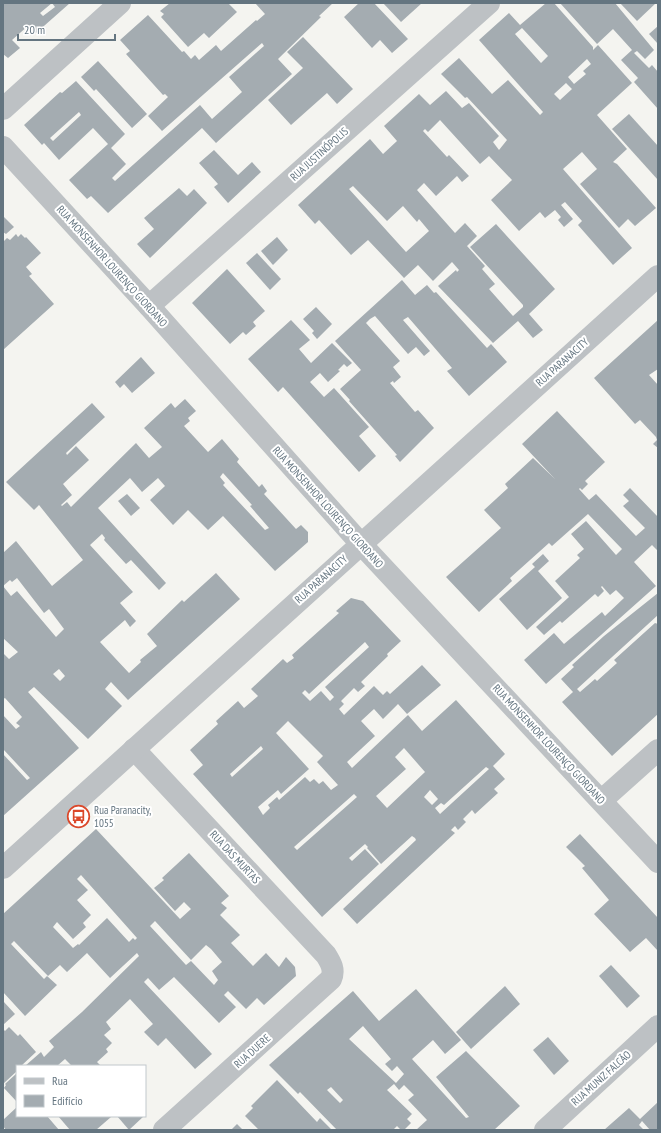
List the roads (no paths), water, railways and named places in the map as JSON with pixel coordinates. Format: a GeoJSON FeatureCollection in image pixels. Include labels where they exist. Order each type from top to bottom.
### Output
{"type":"FeatureCollection","features":[{"type":"Feature","properties":{"kind":"street"},"geometry":{"type":"LineString","coordinates":[[7,99],[120,3]]}},
{"type":"Feature","properties":{"kind":"street","name":"RUA JUSTINÓPOLIS"},"geometry":{"type":"LineString","coordinates":[[149,306],[489,3]]}},
{"type":"Feature","properties":{"kind":"street","name":"RUA MONSENHOR LOURENÇO GIORDANO"},"geometry":{"type":"LineString","coordinates":[[3,147],[149,306],[361,544],[602,800],[658,862]]}},
{"type":"Feature","properties":{"kind":"street","name":"RUA PARANACITY"},"geometry":{"type":"LineString","coordinates":[[3,868],[658,276]]}},
{"type":"Feature","properties":{"kind":"street","name":"RUA DAS MURTAS"},"geometry":{"type":"LineString","coordinates":[[134,749],[326,955],[332,968]]}},
{"type":"Feature","properties":{"kind":"street"},"geometry":{"type":"LineString","coordinates":[[602,800],[658,750]]}},
{"type":"Feature","properties":{"kind":"street","name":"RUA DUERE"},"geometry":{"type":"LineString","coordinates":[[164,1130],[331,979],[332,968]]}},
{"type":"Feature","properties":{"kind":"street","name":"RUA MUNIZ FALCÃO"},"geometry":{"type":"LineString","coordinates":[[545,1130],[658,1026]]}},
{"type":"Feature","properties":{"kind":"place","name":"Rua Paranacity, 1055"},"geometry":{"type":"Point","coordinates":[79,816]}}]}
